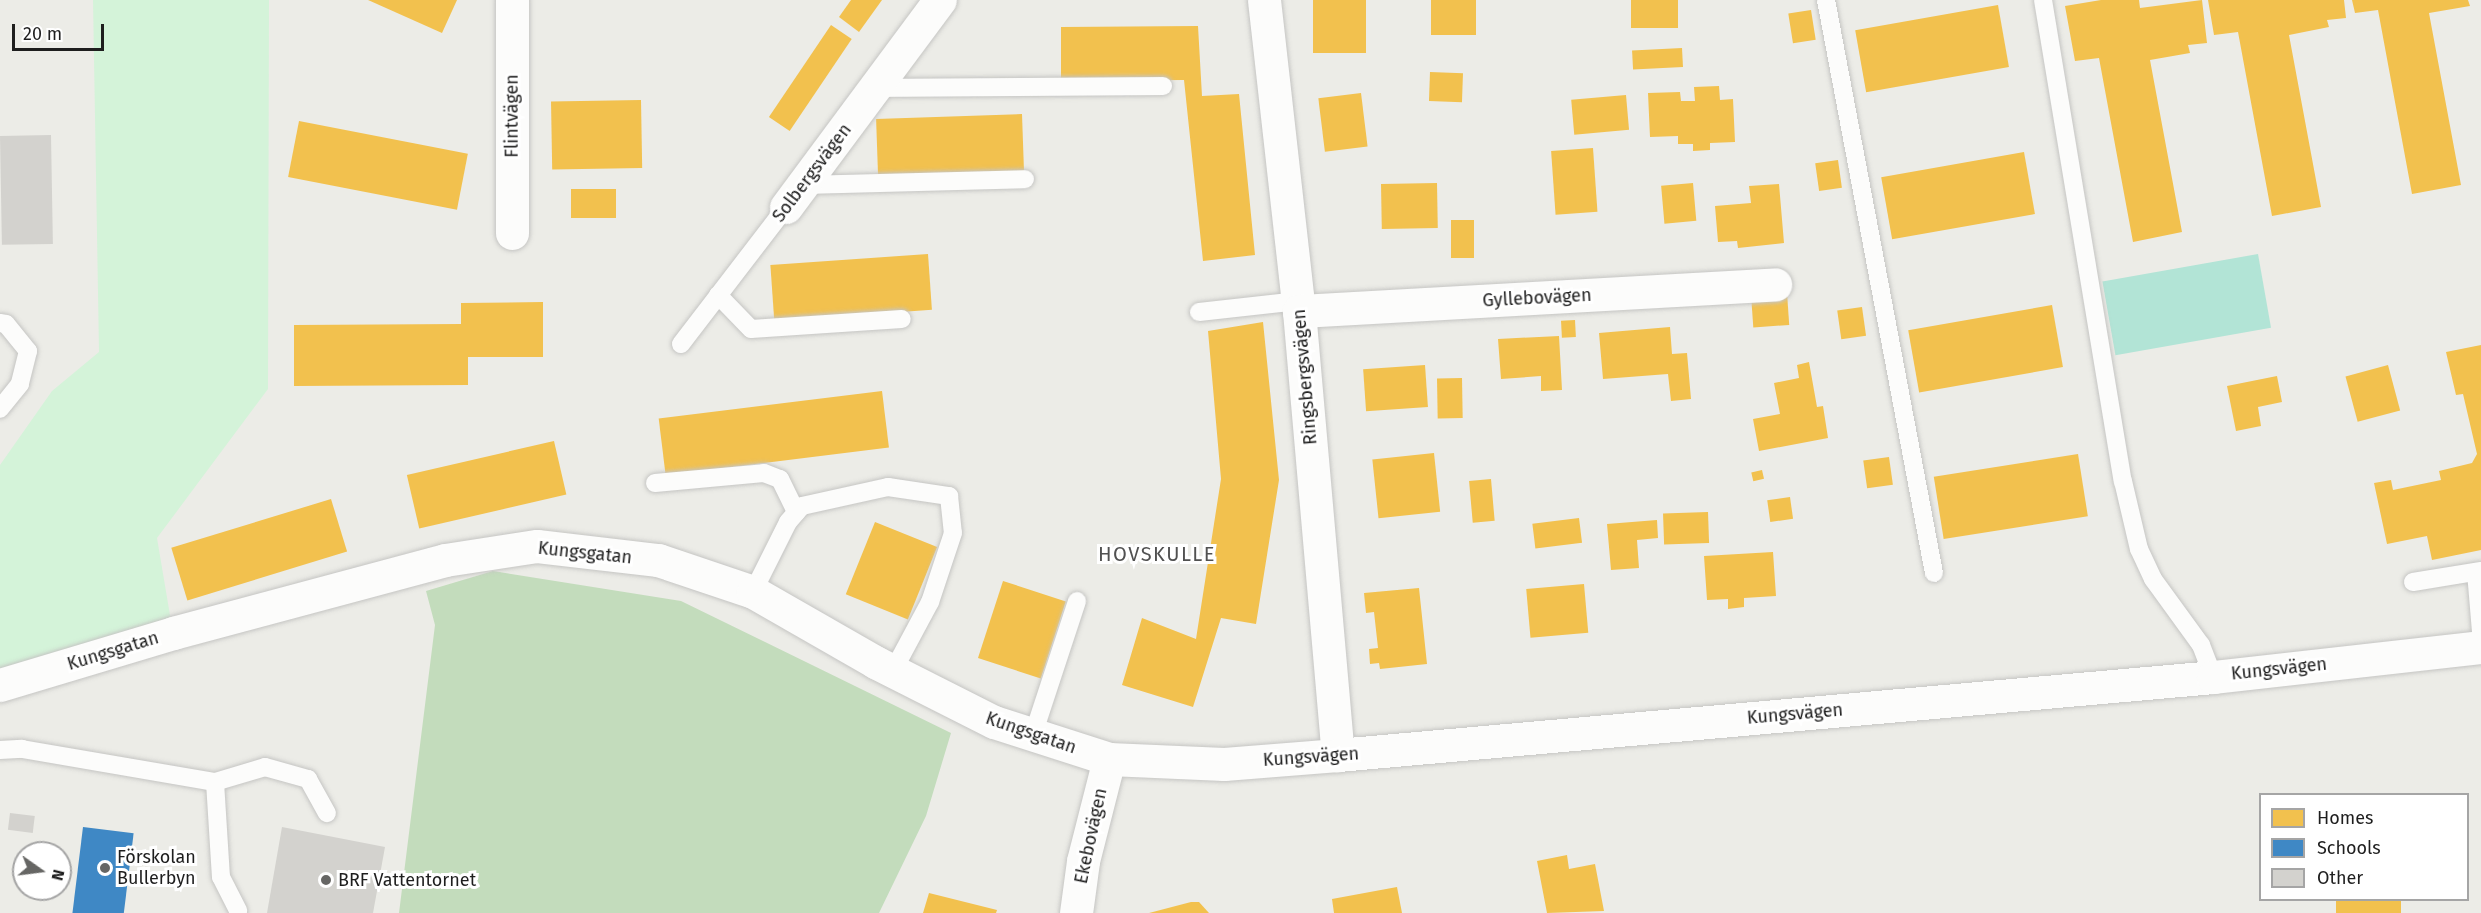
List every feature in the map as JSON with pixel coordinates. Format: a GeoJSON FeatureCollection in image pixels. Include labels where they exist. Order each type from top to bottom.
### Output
{"type":"FeatureCollection","features":[{"type":"Feature","properties":{"kind":"street","name":"Flintvägen"},"geometry":{"type":"LineString","coordinates":[[512,0],[512,233]]}},
{"type":"Feature","properties":{"kind":"street","name":"Solbergsvägen"},"geometry":{"type":"LineString","coordinates":[[794,196],[940,0]]}},
{"type":"Feature","properties":{"kind":"street","name":"Ringsbergsvägen"},"geometry":{"type":"LineString","coordinates":[[1264,0],[1298,306],[1338,755]]}},
{"type":"Feature","properties":{"kind":"street","name":"Gyllebovägen"},"geometry":{"type":"LineString","coordinates":[[1298,306],[1775,284]]}},
{"type":"Feature","properties":{"kind":"street","name":"Kungsgatan"},"geometry":{"type":"LineString","coordinates":[[0,686],[173,633],[445,560],[537,546],[658,560],[753,592],[893,671],[994,722],[1108,759]]}},
{"type":"Feature","properties":{"kind":"street","name":"Kungsvägen"},"geometry":{"type":"LineString","coordinates":[[1108,759],[1224,764],[1338,755],[2213,677],[2481,647]]}},
{"type":"Feature","properties":{"kind":"street","name":"Ekebovägen"},"geometry":{"type":"LineString","coordinates":[[1076,913],[1083,861],[1108,759]]}},
{"type":"Feature","properties":{"kind":"lane"},"geometry":{"type":"LineString","coordinates":[[1826,0],[1934,573]]}},
{"type":"Feature","properties":{"kind":"lane"},"geometry":{"type":"LineString","coordinates":[[2043,0],[2123,481],[2139,549],[2153,579],[2201,645],[2213,677]]}},
{"type":"Feature","properties":{"kind":"lane"},"geometry":{"type":"LineString","coordinates":[[875,88],[1163,86]]}},
{"type":"Feature","properties":{"kind":"lane"},"geometry":{"type":"LineString","coordinates":[[794,196],[1025,179]]}},
{"type":"Feature","properties":{"kind":"lane","name":"Solbergsvägen"},"geometry":{"type":"LineString","coordinates":[[681,344],[794,196]]}},
{"type":"Feature","properties":{"kind":"lane"},"geometry":{"type":"LineString","coordinates":[[718,295],[751,329],[902,319]]}},
{"type":"Feature","properties":{"kind":"lane"},"geometry":{"type":"LineString","coordinates":[[1199,312],[1298,306]]}},
{"type":"Feature","properties":{"kind":"lane"},"geometry":{"type":"LineString","coordinates":[[0,323],[6,324],[28,351],[20,384],[0,409]]}},
{"type":"Feature","properties":{"kind":"lane"},"geometry":{"type":"LineString","coordinates":[[655,483],[764,473],[780,478],[796,512]]}},
{"type":"Feature","properties":{"kind":"lane"},"geometry":{"type":"LineString","coordinates":[[753,592],[796,512],[802,506],[888,487],[949,496],[953,533],[930,602],[893,671]]}},
{"type":"Feature","properties":{"kind":"lane"},"geometry":{"type":"LineString","coordinates":[[2413,582],[2478,572],[2481,631]]}},
{"type":"Feature","properties":{"kind":"lane"},"geometry":{"type":"LineString","coordinates":[[1033,735],[1077,602]]}},
{"type":"Feature","properties":{"kind":"lane"},"geometry":{"type":"LineString","coordinates":[[0,750],[22,749],[215,782],[265,767],[308,779],[327,813]]}},
{"type":"Feature","properties":{"kind":"lane"},"geometry":{"type":"LineString","coordinates":[[215,782],[221,877],[238,911]]}},
{"type":"Feature","properties":{"kind":"green space"},"geometry":{"type":"Polygon","coordinates":[[[93,0],[269,0],[268,389],[157,538],[173,633],[0,685],[0,465],[52,391],[99,352],[93,0]]]}},
{"type":"Feature","properties":{"kind":"green space"},"geometry":{"type":"Polygon","coordinates":[[[2258,254],[2271,328],[2115,355],[2102,281],[2258,254]]]}},
{"type":"Feature","properties":{"kind":"green space"},"geometry":{"type":"Polygon","coordinates":[[[493,571],[681,601],[951,733],[926,816],[879,913],[399,913],[435,625],[426,591],[493,571]]]}},
{"type":"Feature","properties":{"kind":"building: Homes"},"geometry":{"type":"Polygon","coordinates":[[[368,0],[457,0],[442,33],[368,0]]]}},
{"type":"Feature","properties":{"kind":"building: Homes"},"geometry":{"type":"Polygon","coordinates":[[[851,0],[882,0],[859,32],[839,17],[851,0]]]}},
{"type":"Feature","properties":{"kind":"building: Homes"},"geometry":{"type":"Polygon","coordinates":[[[1313,0],[1366,0],[1366,53],[1313,53],[1313,0]]]}},
{"type":"Feature","properties":{"kind":"building: Homes"},"geometry":{"type":"Polygon","coordinates":[[[1431,0],[1476,0],[1476,35],[1431,35],[1431,0]]]}},
{"type":"Feature","properties":{"kind":"building: Homes"},"geometry":{"type":"Polygon","coordinates":[[[1631,0],[1678,0],[1678,28],[1631,28],[1631,0]]]}},
{"type":"Feature","properties":{"kind":"building: Homes"},"geometry":{"type":"Polygon","coordinates":[[[2101,0],[2139,0],[2140,8],[2202,0],[2207,43],[2188,45],[2190,53],[2150,60],[2182,232],[2133,242],[2099,58],[2075,61],[2065,6],[2101,0]]]}},
{"type":"Feature","properties":{"kind":"building: Homes"},"geometry":{"type":"Polygon","coordinates":[[[2208,0],[2344,0],[2346,18],[2327,20],[2329,27],[2289,35],[2321,207],[2272,216],[2238,32],[2214,35],[2208,0]]]}},
{"type":"Feature","properties":{"kind":"building: Homes"},"geometry":{"type":"Polygon","coordinates":[[[2352,0],[2468,0],[2470,6],[2429,13],[2461,185],[2412,194],[2378,10],[2355,13],[2352,0]]]}},
{"type":"Feature","properties":{"kind":"building: Homes"},"geometry":{"type":"Polygon","coordinates":[[[1998,5],[2009,67],[1866,92],[1855,30],[1998,5]]]}},
{"type":"Feature","properties":{"kind":"building: Homes"},"geometry":{"type":"Polygon","coordinates":[[[1811,10],[1816,40],[1793,43],[1788,14],[1811,10]]]}},
{"type":"Feature","properties":{"kind":"building: Homes"},"geometry":{"type":"Polygon","coordinates":[[[831,25],[852,39],[790,131],[769,117],[831,25]]]}},
{"type":"Feature","properties":{"kind":"building: Homes"},"geometry":{"type":"Polygon","coordinates":[[[1198,26],[1202,96],[1239,94],[1255,255],[1203,261],[1184,80],[1061,81],[1061,27],[1198,26]]]}},
{"type":"Feature","properties":{"kind":"building: Homes"},"geometry":{"type":"Polygon","coordinates":[[[1682,48],[1683,67],[1633,70],[1632,51],[1682,48]]]}},
{"type":"Feature","properties":{"kind":"building: Homes"},"geometry":{"type":"Polygon","coordinates":[[[1430,72],[1463,73],[1462,102],[1429,101],[1430,72]]]}},
{"type":"Feature","properties":{"kind":"building: Homes"},"geometry":{"type":"Polygon","coordinates":[[[1719,86],[1720,100],[1733,99],[1735,142],[1710,143],[1710,150],[1693,151],[1693,144],[1678,144],[1678,136],[1650,137],[1648,93],[1680,92],[1681,101],[1695,101],[1694,87],[1719,86]]]}},
{"type":"Feature","properties":{"kind":"building: Homes"},"geometry":{"type":"Polygon","coordinates":[[[1361,93],[1368,147],[1325,152],[1318,98],[1361,93]]]}},
{"type":"Feature","properties":{"kind":"building: Homes"},"geometry":{"type":"Polygon","coordinates":[[[1626,95],[1629,130],[1574,135],[1571,100],[1626,95]]]}},
{"type":"Feature","properties":{"kind":"building: Homes"},"geometry":{"type":"Polygon","coordinates":[[[641,100],[642,168],[552,170],[551,102],[641,100]]]}},
{"type":"Feature","properties":{"kind":"building: Homes"},"geometry":{"type":"Polygon","coordinates":[[[1022,114],[1024,171],[878,176],[876,119],[1022,114]]]}},
{"type":"Feature","properties":{"kind":"building: Homes"},"geometry":{"type":"Polygon","coordinates":[[[299,121],[468,154],[457,210],[288,177],[299,121]]]}},
{"type":"Feature","properties":{"kind":"building: Homes"},"geometry":{"type":"Polygon","coordinates":[[[1593,148],[1597,212],[1556,215],[1551,151],[1593,148]]]}},
{"type":"Feature","properties":{"kind":"building: Homes"},"geometry":{"type":"Polygon","coordinates":[[[2024,152],[2035,214],[1892,239],[1881,177],[2024,152]]]}},
{"type":"Feature","properties":{"kind":"building: Homes"},"geometry":{"type":"Polygon","coordinates":[[[1838,160],[1842,188],[1819,191],[1815,163],[1838,160]]]}},
{"type":"Feature","properties":{"kind":"building: Homes"},"geometry":{"type":"Polygon","coordinates":[[[1437,183],[1438,228],[1382,229],[1381,184],[1437,183]]]}},
{"type":"Feature","properties":{"kind":"building: Homes"},"geometry":{"type":"Polygon","coordinates":[[[1693,183],[1696,221],[1664,224],[1661,186],[1693,183]]]}},
{"type":"Feature","properties":{"kind":"building: Homes"},"geometry":{"type":"Polygon","coordinates":[[[1779,184],[1784,243],[1738,248],[1737,241],[1718,242],[1715,206],[1751,203],[1749,186],[1779,184]]]}},
{"type":"Feature","properties":{"kind":"building: Homes"},"geometry":{"type":"Polygon","coordinates":[[[571,189],[616,189],[616,218],[571,218],[571,189]]]}},
{"type":"Feature","properties":{"kind":"building: Homes"},"geometry":{"type":"Polygon","coordinates":[[[1451,220],[1474,220],[1474,258],[1451,258],[1451,220]]]}},
{"type":"Feature","properties":{"kind":"building: Homes"},"geometry":{"type":"Polygon","coordinates":[[[928,254],[932,310],[774,321],[770,265],[928,254]]]}},
{"type":"Feature","properties":{"kind":"building: Homes"},"geometry":{"type":"Polygon","coordinates":[[[1787,293],[1789,325],[1753,327],[1751,296],[1787,293]]]}},
{"type":"Feature","properties":{"kind":"building: Homes"},"geometry":{"type":"Polygon","coordinates":[[[543,302],[543,357],[468,357],[468,385],[294,386],[294,325],[461,324],[461,303],[543,302]]]}},
{"type":"Feature","properties":{"kind":"building: Homes"},"geometry":{"type":"Polygon","coordinates":[[[2052,305],[2063,367],[1919,392],[1908,330],[2052,305]]]}},
{"type":"Feature","properties":{"kind":"building: Homes"},"geometry":{"type":"Polygon","coordinates":[[[1862,307],[1866,336],[1841,339],[1837,310],[1862,307]]]}},
{"type":"Feature","properties":{"kind":"building: Homes"},"geometry":{"type":"Polygon","coordinates":[[[1575,320],[1576,337],[1562,338],[1561,321],[1575,320]]]}},
{"type":"Feature","properties":{"kind":"building: Homes"},"geometry":{"type":"Polygon","coordinates":[[[1263,322],[1279,480],[1256,624],[1221,618],[1193,707],[1122,685],[1142,618],[1196,639],[1221,479],[1208,331],[1263,322]]]}},
{"type":"Feature","properties":{"kind":"building: Homes"},"geometry":{"type":"Polygon","coordinates":[[[1670,327],[1672,354],[1687,353],[1691,399],[1671,401],[1668,374],[1603,379],[1599,333],[1670,327]]]}},
{"type":"Feature","properties":{"kind":"building: Homes"},"geometry":{"type":"Polygon","coordinates":[[[1559,336],[1562,390],[1541,391],[1541,376],[1501,379],[1498,339],[1559,336]]]}},
{"type":"Feature","properties":{"kind":"building: Homes"},"geometry":{"type":"Polygon","coordinates":[[[2481,345],[2481,550],[2432,560],[2427,536],[2387,544],[2374,483],[2391,480],[2393,490],[2441,480],[2439,471],[2472,463],[2477,454],[2463,394],[2456,395],[2446,352],[2481,345]]]}},
{"type":"Feature","properties":{"kind":"building: Homes"},"geometry":{"type":"Polygon","coordinates":[[[1809,362],[1817,407],[1823,406],[1828,438],[1759,451],[1753,419],[1780,414],[1774,383],[1799,378],[1797,365],[1809,362]]]}},
{"type":"Feature","properties":{"kind":"building: Homes"},"geometry":{"type":"Polygon","coordinates":[[[1425,365],[1428,407],[1366,411],[1363,369],[1425,365]]]}},
{"type":"Feature","properties":{"kind":"building: Homes"},"geometry":{"type":"Polygon","coordinates":[[[2388,365],[2400,410],[2358,422],[2345,376],[2388,365]]]}},
{"type":"Feature","properties":{"kind":"building: Homes"},"geometry":{"type":"Polygon","coordinates":[[[2277,376],[2282,402],[2258,407],[2261,426],[2236,431],[2227,386],[2277,376]]]}},
{"type":"Feature","properties":{"kind":"building: Homes"},"geometry":{"type":"Polygon","coordinates":[[[1437,378],[1462,378],[1463,418],[1438,418],[1437,378]]]}},
{"type":"Feature","properties":{"kind":"building: Homes"},"geometry":{"type":"Polygon","coordinates":[[[882,391],[889,448],[666,475],[659,418],[882,391]]]}},
{"type":"Feature","properties":{"kind":"building: Homes"},"geometry":{"type":"Polygon","coordinates":[[[554,441],[566,495],[419,529],[407,475],[554,441]]]}},
{"type":"Feature","properties":{"kind":"building: Homes"},"geometry":{"type":"Polygon","coordinates":[[[1434,453],[1440,512],[1379,518],[1372,459],[1434,453]]]}},
{"type":"Feature","properties":{"kind":"building: Homes"},"geometry":{"type":"Polygon","coordinates":[[[2078,454],[2088,516],[1944,539],[1934,477],[2078,454]]]}},
{"type":"Feature","properties":{"kind":"building: Homes"},"geometry":{"type":"Polygon","coordinates":[[[1889,457],[1893,485],[1867,488],[1863,461],[1889,457]]]}},
{"type":"Feature","properties":{"kind":"building: Homes"},"geometry":{"type":"Polygon","coordinates":[[[1762,470],[1764,479],[1753,481],[1751,472],[1762,470]]]}},
{"type":"Feature","properties":{"kind":"building: Homes"},"geometry":{"type":"Polygon","coordinates":[[[1491,479],[1495,521],[1473,523],[1469,481],[1491,479]]]}},
{"type":"Feature","properties":{"kind":"building: Homes"},"geometry":{"type":"Polygon","coordinates":[[[1790,497],[1793,519],[1770,522],[1767,500],[1790,497]]]}},
{"type":"Feature","properties":{"kind":"building: Homes"},"geometry":{"type":"Polygon","coordinates":[[[331,499],[347,552],[187,600],[171,548],[331,499]]]}},
{"type":"Feature","properties":{"kind":"building: Homes"},"geometry":{"type":"Polygon","coordinates":[[[1708,512],[1709,543],[1664,545],[1663,514],[1708,512]]]}},
{"type":"Feature","properties":{"kind":"building: Homes"},"geometry":{"type":"Polygon","coordinates":[[[1579,518],[1582,543],[1535,549],[1532,524],[1579,518]]]}},
{"type":"Feature","properties":{"kind":"building: Homes"},"geometry":{"type":"Polygon","coordinates":[[[1657,520],[1658,538],[1637,540],[1639,568],[1611,570],[1607,524],[1657,520]]]}},
{"type":"Feature","properties":{"kind":"building: Homes"},"geometry":{"type":"Polygon","coordinates":[[[875,522],[937,547],[908,619],[846,594],[875,522]]]}},
{"type":"Feature","properties":{"kind":"building: Homes"},"geometry":{"type":"Polygon","coordinates":[[[1773,552],[1776,596],[1744,598],[1744,607],[1728,609],[1728,599],[1707,600],[1704,556],[1773,552]]]}},
{"type":"Feature","properties":{"kind":"building: Homes"},"geometry":{"type":"Polygon","coordinates":[[[1003,581],[1066,601],[1041,678],[978,658],[1003,581]]]}},
{"type":"Feature","properties":{"kind":"building: Homes"},"geometry":{"type":"Polygon","coordinates":[[[1584,584],[1588,633],[1530,638],[1526,589],[1584,584]]]}},
{"type":"Feature","properties":{"kind":"building: Homes"},"geometry":{"type":"Polygon","coordinates":[[[1419,588],[1427,664],[1380,669],[1379,663],[1370,664],[1369,649],[1378,648],[1374,612],[1366,613],[1364,593],[1419,588]]]}},
{"type":"Feature","properties":{"kind":"building: Homes"},"geometry":{"type":"Polygon","coordinates":[[[1567,855],[1569,869],[1595,864],[1604,911],[1547,913],[1537,861],[1567,855]]]}},
{"type":"Feature","properties":{"kind":"building: Homes"},"geometry":{"type":"Polygon","coordinates":[[[1397,887],[1402,913],[1334,913],[1332,899],[1397,887]]]}},
{"type":"Feature","properties":{"kind":"building: Homes"},"geometry":{"type":"Polygon","coordinates":[[[929,893],[997,910],[996,913],[923,913],[929,893]]]}},
{"type":"Feature","properties":{"kind":"building: Homes"},"geometry":{"type":"Polygon","coordinates":[[[2336,901],[2401,901],[2401,913],[2336,913],[2336,901]]]}},
{"type":"Feature","properties":{"kind":"building: Homes"},"geometry":{"type":"Polygon","coordinates":[[[1191,902],[1199,902],[1209,913],[1149,913],[1191,902]]]}},
{"type":"Feature","properties":{"kind":"building: Schools"},"geometry":{"type":"Polygon","coordinates":[[[83,827],[134,833],[124,913],[72,913],[83,827]]]}},
{"type":"Feature","properties":{"kind":"building: Other"},"geometry":{"type":"Polygon","coordinates":[[[51,135],[53,244],[2,245],[0,136],[51,135]]]}},
{"type":"Feature","properties":{"kind":"building: Other"},"geometry":{"type":"Polygon","coordinates":[[[10,813],[35,816],[33,833],[8,830],[10,813]]]}},
{"type":"Feature","properties":{"kind":"building: Other","name":"BRF Vattentornet"},"geometry":{"type":"Polygon","coordinates":[[[282,827],[385,847],[373,913],[267,913],[282,827]]]}},
{"type":"Feature","properties":{"kind":"place","name":"Förskolan Bullerbyn"},"geometry":{"type":"Point","coordinates":[105,868]}},
{"type":"Feature","properties":{"kind":"place","name":"BRF Vattentornet"},"geometry":{"type":"Point","coordinates":[326,880]}},
{"type":"Feature","properties":{"kind":"district","name":"HOVSKULLE"},"geometry":{"type":"Point","coordinates":[1157,554]}}]}
